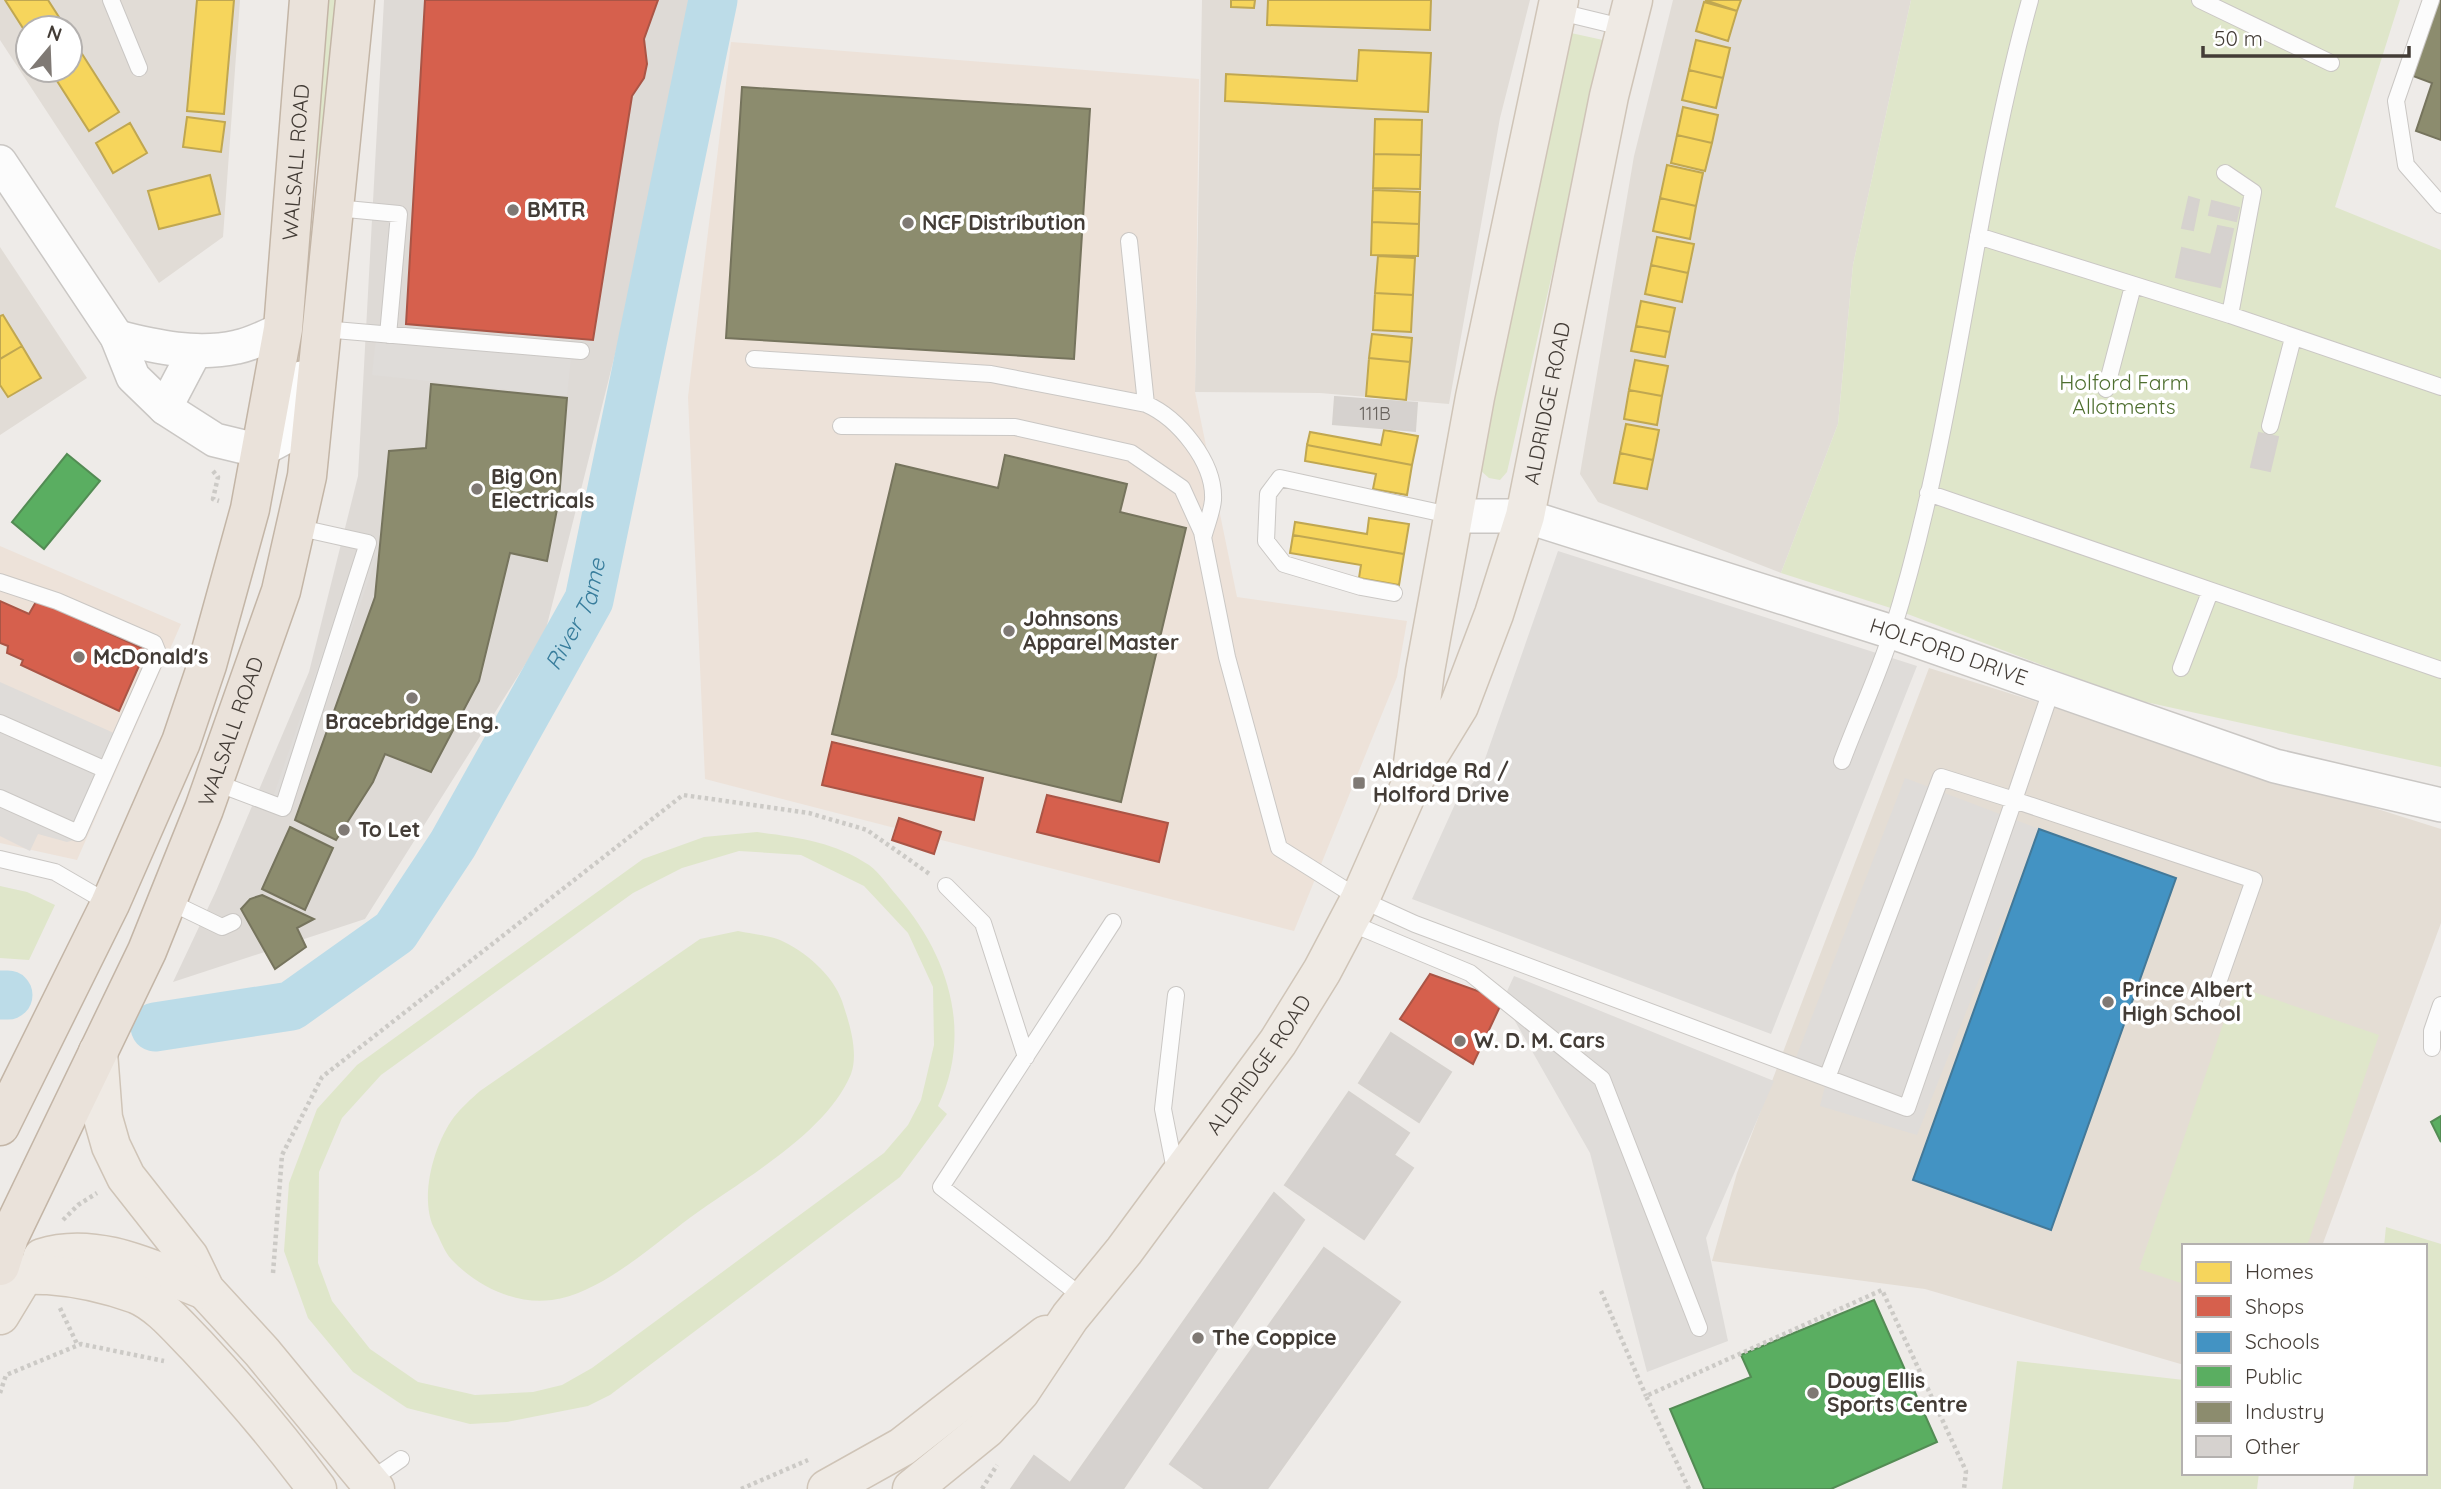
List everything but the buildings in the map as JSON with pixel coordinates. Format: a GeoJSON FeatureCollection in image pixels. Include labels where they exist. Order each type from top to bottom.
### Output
{"type":"FeatureCollection","features":[{"type":"Feature","properties":{"kind":"highway","name":"WALSALL ROAD"},"geometry":{"type":"LineString","coordinates":[[5,1102],[110,904],[181,742],[217,628],[250,509],[283,329],[309,0]]}},
{"type":"Feature","properties":{"kind":"highway","name":"WALSALL ROAD"},"geometry":{"type":"LineString","coordinates":[[6,1272],[9,1237],[148,951],[214,782],[281,591],[307,476],[341,162],[355,0]]}},
{"type":"Feature","properties":{"kind":"main road","name":"ALDRIDGE ROAD"},"geometry":{"type":"LineString","coordinates":[[1410,786],[1426,670],[1475,397],[1557,6]]}},
{"type":"Feature","properties":{"kind":"main road","name":"ALDRIDGE ROAD"},"geometry":{"type":"LineString","coordinates":[[926,1485],[1006,1409],[1077,1308],[1177,1180],[1278,1042],[1322,971],[1354,911],[1410,786],[1459,706],[1494,614],[1525,516],[1609,96],[1630,14]]}},
{"type":"Feature","properties":{"kind":"main road"},"geometry":{"type":"LineString","coordinates":[[98,1052],[103,1118],[111,1146],[126,1177],[189,1257],[205,1290],[262,1352],[372,1485]]}},
{"type":"Feature","properties":{"kind":"main road"},"geometry":{"type":"LineString","coordinates":[[6,1272],[48,1256],[90,1254],[120,1258],[205,1290]]}},
{"type":"Feature","properties":{"kind":"main road"},"geometry":{"type":"LineString","coordinates":[[0,1315],[6,1272]]}},
{"type":"Feature","properties":{"kind":"main road"},"geometry":{"type":"LineString","coordinates":[[6,1272],[82,1279],[139,1295],[158,1309],[272,1428],[317,1489]]}},
{"type":"Feature","properties":{"kind":"main road","name":"ALDRIDGE ROAD"},"geometry":{"type":"LineString","coordinates":[[827,1489],[902,1447],[1077,1308]]}},
{"type":"Feature","properties":{"kind":"street"},"geometry":{"type":"LineString","coordinates":[[0,162],[11,202],[117,337],[134,377],[165,408],[215,439],[263,449]]}},
{"type":"Feature","properties":{"kind":"street","name":"WALSALL ROAD"},"geometry":{"type":"LineString","coordinates":[[263,449],[291,434],[341,162]]}},
{"type":"Feature","properties":{"kind":"street"},"geometry":{"type":"LineString","coordinates":[[117,337],[157,347],[195,351],[238,347],[283,329]]}},
{"type":"Feature","properties":{"kind":"street"},"geometry":{"type":"LineString","coordinates":[[165,408],[195,351]]}},
{"type":"Feature","properties":{"kind":"street","name":"HOLFORD DRIVE"},"geometry":{"type":"LineString","coordinates":[[1454,516],[1525,516],[1892,632],[2275,766],[2441,805]]}},
{"type":"Feature","properties":{"kind":"street","name":"ALDRIDGE ROAD"},"geometry":{"type":"LineString","coordinates":[[902,1447],[926,1485]]}},
{"type":"Feature","properties":{"kind":"lane"},"geometry":{"type":"LineString","coordinates":[[111,0],[139,68]]}},
{"type":"Feature","properties":{"kind":"lane"},"geometry":{"type":"LineString","coordinates":[[1842,761],[1892,632],[1928,493],[2011,69],[2030,0]]}},
{"type":"Feature","properties":{"kind":"lane"},"geometry":{"type":"LineString","coordinates":[[2200,0],[2331,63]]}},
{"type":"Feature","properties":{"kind":"lane"},"geometry":{"type":"LineString","coordinates":[[2431,0],[2396,101],[2406,164],[2441,205]]}},
{"type":"Feature","properties":{"kind":"lane"},"geometry":{"type":"LineString","coordinates":[[1557,6],[1630,14]]}},
{"type":"Feature","properties":{"kind":"lane"},"geometry":{"type":"LineString","coordinates":[[2225,173],[2253,192],[2230,315]]}},
{"type":"Feature","properties":{"kind":"lane"},"geometry":{"type":"LineString","coordinates":[[336,208],[399,214],[388,335]]}},
{"type":"Feature","properties":{"kind":"lane"},"geometry":{"type":"LineString","coordinates":[[1978,236],[2230,315],[2441,387]]}},
{"type":"Feature","properties":{"kind":"lane"},"geometry":{"type":"LineString","coordinates":[[1129,241],[1146,404]]}},
{"type":"Feature","properties":{"kind":"lane"},"geometry":{"type":"LineString","coordinates":[[2106,389],[2133,286]]}},
{"type":"Feature","properties":{"kind":"lane"},"geometry":{"type":"LineString","coordinates":[[323,330],[581,351]]}},
{"type":"Feature","properties":{"kind":"lane"},"geometry":{"type":"LineString","coordinates":[[2270,426],[2293,338]]}},
{"type":"Feature","properties":{"kind":"lane"},"geometry":{"type":"LineString","coordinates":[[754,359],[991,374],[1146,404],[1165,412],[1183,428],[1209,476],[1213,500],[1203,538]]}},
{"type":"Feature","properties":{"kind":"lane"},"geometry":{"type":"LineString","coordinates":[[841,426],[1015,427],[1131,453],[1182,488],[1203,538],[1227,657],[1279,848],[1354,911],[1470,972],[1602,1079],[1699,1328],[1675,1271]]}},
{"type":"Feature","properties":{"kind":"lane"},"geometry":{"type":"LineString","coordinates":[[1394,593],[1284,564],[1266,541],[1268,494],[1280,478],[1454,516]]}},
{"type":"Feature","properties":{"kind":"lane"},"geometry":{"type":"LineString","coordinates":[[1928,493],[2441,670]]}},
{"type":"Feature","properties":{"kind":"lane"},"geometry":{"type":"LineString","coordinates":[[214,782],[283,808],[288,794],[368,543],[296,527]]}},
{"type":"Feature","properties":{"kind":"lane"},"geometry":{"type":"LineString","coordinates":[[0,582],[57,601],[154,643],[158,653],[78,834],[0,798]]}},
{"type":"Feature","properties":{"kind":"lane"},"geometry":{"type":"LineString","coordinates":[[2181,668],[2210,592]]}},
{"type":"Feature","properties":{"kind":"lane"},"geometry":{"type":"LineString","coordinates":[[1354,911],[1415,925],[1906,1108],[2052,688]]}},
{"type":"Feature","properties":{"kind":"lane"},"geometry":{"type":"LineString","coordinates":[[0,723],[106,770]]}},
{"type":"Feature","properties":{"kind":"lane"},"geometry":{"type":"LineString","coordinates":[[1827,1078],[1941,777],[2254,880],[2207,1014]]}},
{"type":"Feature","properties":{"kind":"lane"},"geometry":{"type":"LineString","coordinates":[[0,859],[55,872],[110,904]]}},
{"type":"Feature","properties":{"kind":"lane"},"geometry":{"type":"LineString","coordinates":[[946,886],[984,923],[1026,1057]]}},
{"type":"Feature","properties":{"kind":"lane"},"geometry":{"type":"LineString","coordinates":[[168,901],[222,927],[233,922]]}},
{"type":"Feature","properties":{"kind":"lane"},"geometry":{"type":"LineString","coordinates":[[1077,1308],[942,1187],[1113,922]]}},
{"type":"Feature","properties":{"kind":"lane"},"geometry":{"type":"LineString","coordinates":[[1176,995],[1163,1108],[1177,1180]]}},
{"type":"Feature","properties":{"kind":"lane"},"geometry":{"type":"LineString","coordinates":[[2432,1048],[2432,1031],[2441,1005]]}},
{"type":"Feature","properties":{"kind":"lane"},"geometry":{"type":"LineString","coordinates":[[372,1485],[401,1459]]}},
{"type":"Feature","properties":{"kind":"path"},"geometry":{"type":"LineString","coordinates":[[273,1273],[282,1155],[322,1077],[683,795],[809,813],[867,830],[946,886]]}},
{"type":"Feature","properties":{"kind":"path"},"geometry":{"type":"LineString","coordinates":[[1646,1396],[1882,1290],[1966,1471],[1964,1489]]}},
{"type":"Feature","properties":{"kind":"path"},"geometry":{"type":"LineString","coordinates":[[1601,1291],[1689,1489]]}},
{"type":"Feature","properties":{"kind":"path"},"geometry":{"type":"LineString","coordinates":[[0,1393],[6,1375],[81,1344],[166,1362]]}},
{"type":"Feature","properties":{"kind":"shaded area"},"geometry":{"type":"Polygon","coordinates":[[[0,0],[240,0],[223,237],[159,283],[29,84],[84,84],[84,14],[14,14],[14,61],[0,40],[0,0]]]}},
{"type":"Feature","properties":{"kind":"shaded area"},"geometry":{"type":"Polygon","coordinates":[[[384,0],[704,0],[545,633],[365,919],[173,982],[216,891],[309,672],[358,476],[384,0]]]}},
{"type":"Feature","properties":{"kind":"shaded area"},"geometry":{"type":"Polygon","coordinates":[[[1202,0],[1530,0],[1500,118],[1449,404],[1320,393],[1195,392],[1202,0]]]}},
{"type":"Feature","properties":{"kind":"shaded area"},"geometry":{"type":"Polygon","coordinates":[[[1673,0],[1911,0],[1853,265],[1838,424],[1781,573],[1598,502],[1580,474],[1634,156],[1673,0]]]}},
{"type":"Feature","properties":{"kind":"shaded area"},"geometry":{"type":"Polygon","coordinates":[[[731,42],[1199,79],[1195,392],[1237,597],[1407,621],[1397,677],[1294,931],[705,779],[688,397],[731,42]]]}},
{"type":"Feature","properties":{"kind":"shaded area"},"geometry":{"type":"Polygon","coordinates":[[[0,247],[87,378],[0,435],[0,247]]]}},
{"type":"Feature","properties":{"kind":"shaded area"},"geometry":{"type":"Polygon","coordinates":[[[376,338],[571,358],[567,396],[372,375],[376,338]]]}},
{"type":"Feature","properties":{"kind":"shaded area"},"geometry":{"type":"Polygon","coordinates":[[[360,544],[379,550],[290,809],[271,803],[360,544]]]}},
{"type":"Feature","properties":{"kind":"shaded area"},"geometry":{"type":"Polygon","coordinates":[[[0,546],[181,624],[77,860],[0,843],[0,546]]]}},
{"type":"Feature","properties":{"kind":"shaded area"},"geometry":{"type":"Polygon","coordinates":[[[1558,551],[1917,666],[1771,1034],[1412,899],[1456,802],[1479,776],[1558,551]]]}},
{"type":"Feature","properties":{"kind":"shaded area","name":"Prince Albert High School"},"geometry":{"type":"Polygon","coordinates":[[[1929,668],[2441,829],[2441,923],[2323,1244],[2182,1244],[2182,1364],[1925,1289],[1712,1261],[1737,1173],[1929,668]]]}},
{"type":"Feature","properties":{"kind":"shaded area"},"geometry":{"type":"Polygon","coordinates":[[[0,682],[125,738],[81,838],[67,842],[38,834],[30,851],[0,836],[0,682]]]}},
{"type":"Feature","properties":{"kind":"shaded area"},"geometry":{"type":"Polygon","coordinates":[[[1905,778],[2039,829],[1917,1135],[1820,1106],[1827,1078],[1793,1065],[1905,778]]]}},
{"type":"Feature","properties":{"kind":"shaded area"},"geometry":{"type":"Polygon","coordinates":[[[1514,976],[1774,1081],[1706,1238],[1728,1341],[1647,1372],[1590,1153],[1503,1000],[1514,976]]]}},
{"type":"Feature","properties":{"kind":"green space"},"geometry":{"type":"Polygon","coordinates":[[[324,0],[340,0],[329,121],[312,178],[324,0]]]}},
{"type":"Feature","properties":{"kind":"green space","name":"Holford Farm Allotments"},"geometry":{"type":"Polygon","coordinates":[[[1911,0],[2400,0],[2335,207],[2441,250],[2441,767],[2132,699],[1897,610],[1781,573],[1838,424],[1853,265],[1911,0]]]}},
{"type":"Feature","properties":{"kind":"green space"},"geometry":{"type":"Polygon","coordinates":[[[1571,33],[1603,40],[1603,50],[1507,472],[1500,480],[1489,478],[1481,471],[1487,427],[1571,33]]]}},
{"type":"Feature","properties":{"kind":"green space"},"geometry":{"type":"Polygon","coordinates":[[[757,832],[801,839],[856,857],[881,876],[916,920],[931,944],[950,996],[954,1051],[938,1106],[947,1114],[900,1177],[610,1395],[588,1406],[507,1422],[470,1424],[407,1408],[353,1372],[308,1318],[284,1251],[289,1183],[317,1109],[357,1065],[643,859],[704,837],[757,832]],[[739,851],[682,868],[633,893],[381,1075],[342,1118],[319,1172],[318,1263],[332,1301],[370,1349],[418,1382],[475,1395],[533,1392],[562,1385],[592,1368],[884,1153],[908,1125],[921,1100],[934,1045],[933,987],[908,933],[864,886],[801,855],[739,851]]]}},
{"type":"Feature","properties":{"kind":"green space"},"geometry":{"type":"Polygon","coordinates":[[[0,886],[27,892],[55,905],[29,960],[0,958],[0,886]]]}},
{"type":"Feature","properties":{"kind":"green space"},"geometry":{"type":"Polygon","coordinates":[[[738,931],[770,937],[789,945],[817,965],[838,991],[852,1037],[854,1056],[851,1074],[839,1096],[823,1116],[781,1154],[625,1267],[589,1288],[552,1300],[524,1300],[498,1292],[473,1278],[449,1257],[434,1228],[428,1201],[428,1186],[435,1156],[454,1117],[480,1091],[700,939],[738,931]]]}},
{"type":"Feature","properties":{"kind":"green space"},"geometry":{"type":"Polygon","coordinates":[[[2236,986],[2379,1035],[2308,1244],[2182,1244],[2182,1283],[2139,1269],[2236,986]]]}},
{"type":"Feature","properties":{"kind":"green space"},"geometry":{"type":"Polygon","coordinates":[[[2386,1227],[2441,1244],[2441,1489],[2353,1489],[2355,1475],[2427,1475],[2427,1244],[2384,1244],[2386,1227]]]}},
{"type":"Feature","properties":{"kind":"green space"},"geometry":{"type":"Polygon","coordinates":[[[2017,1361],[2182,1380],[2182,1475],[2259,1475],[2257,1489],[2002,1489],[2017,1361]]]}},
{"type":"Feature","properties":{"kind":"waterway","name":"River Tame"},"geometry":{"type":"LineString","coordinates":[[155,1027],[291,1006],[395,932],[453,844],[589,600],[713,0]]}},
{"type":"Feature","properties":{"kind":"waterway","name":"River Tame"},"geometry":{"type":"LineString","coordinates":[[0,995],[8,995]]}},
{"type":"Feature","properties":{"kind":"place","name":"BMTR"},"geometry":{"type":"Point","coordinates":[513,210]}},
{"type":"Feature","properties":{"kind":"place","name":"NCF Distribution"},"geometry":{"type":"Point","coordinates":[908,223]}},
{"type":"Feature","properties":{"kind":"place","name":"Big On Electricals"},"geometry":{"type":"Point","coordinates":[477,489]}},
{"type":"Feature","properties":{"kind":"place","name":"Johnsons Apparel Master"},"geometry":{"type":"Point","coordinates":[1009,631]}},
{"type":"Feature","properties":{"kind":"place","name":"McDonald's"},"geometry":{"type":"Point","coordinates":[79,657]}},
{"type":"Feature","properties":{"kind":"place","name":"Bracebridge Eng."},"geometry":{"type":"Point","coordinates":[412,698]}},
{"type":"Feature","properties":{"kind":"place","name":"Aldridge Rd / Holford Drive"},"geometry":{"type":"Point","coordinates":[1359,783]}},
{"type":"Feature","properties":{"kind":"place","name":"To Let"},"geometry":{"type":"Point","coordinates":[344,830]}},
{"type":"Feature","properties":{"kind":"place","name":"Prince Albert High School"},"geometry":{"type":"Point","coordinates":[2108,1002]}},
{"type":"Feature","properties":{"kind":"place","name":"W. D. M. Cars"},"geometry":{"type":"Point","coordinates":[1460,1041]}},
{"type":"Feature","properties":{"kind":"place","name":"The Coppice"},"geometry":{"type":"Point","coordinates":[1198,1338]}},
{"type":"Feature","properties":{"kind":"place","name":"Doug Ellis Sports Centre"},"geometry":{"type":"Point","coordinates":[1813,1393]}}]}
